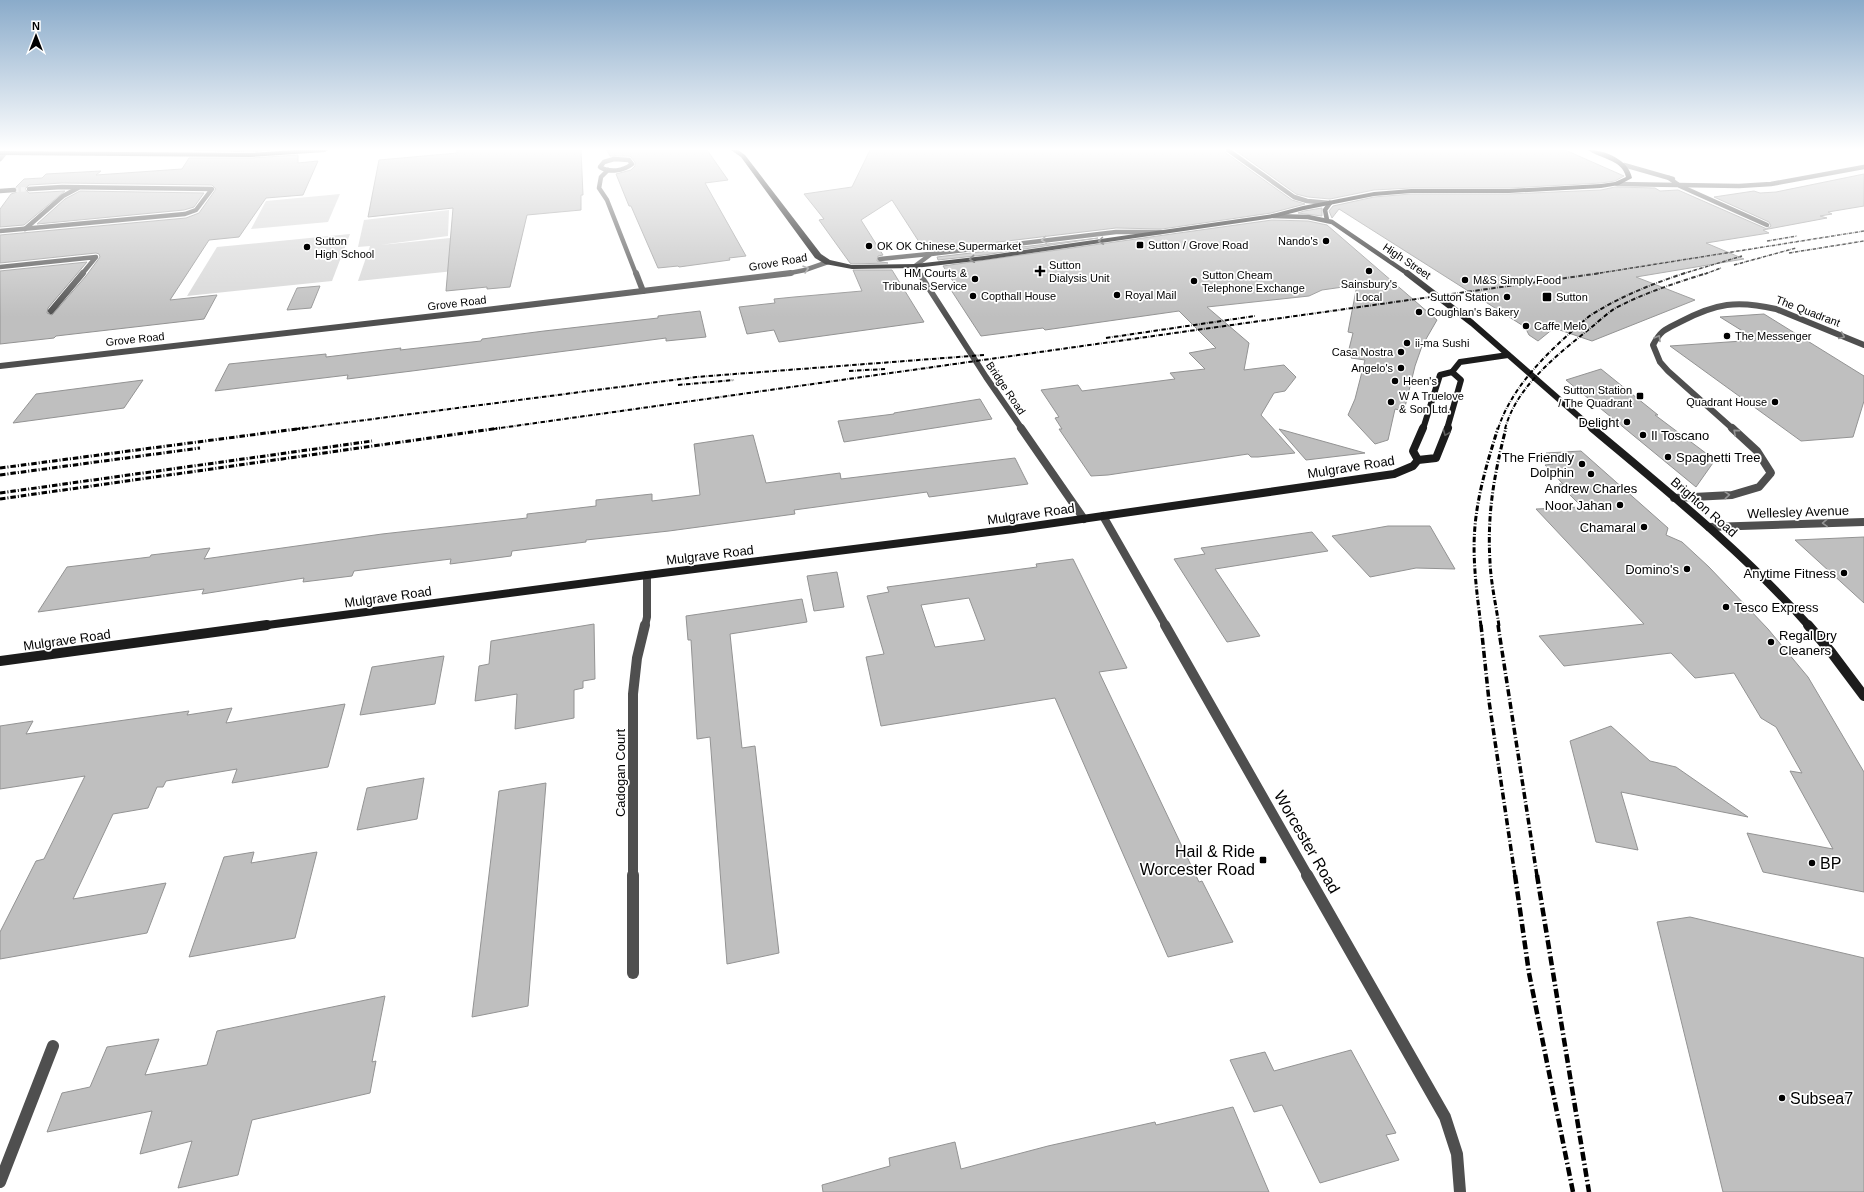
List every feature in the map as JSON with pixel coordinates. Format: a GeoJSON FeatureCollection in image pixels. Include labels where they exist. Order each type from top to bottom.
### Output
{"type":"FeatureCollection","features":[{"type":"Feature","properties":{"kind":"highway"},"geometry":{"type":"LineString","coordinates":[[781,206],[811,249],[818,256],[828,262]]}},
{"type":"Feature","properties":{"kind":"highway","name":"Grove Road"},"geometry":{"type":"LineString","coordinates":[[828,262],[852,267],[915,266],[1056,248],[1273,216],[1318,206]]}},
{"type":"Feature","properties":{"kind":"street"},"geometry":{"type":"LineString","coordinates":[[25,229],[52,206]]}},
{"type":"Feature","properties":{"kind":"street"},"geometry":{"type":"LineString","coordinates":[[0,231],[94,221],[185,214],[196,210],[199,206]]}},
{"type":"Feature","properties":{"kind":"street"},"geometry":{"type":"LineString","coordinates":[[609,206],[643,291]]}},
{"type":"Feature","properties":{"kind":"street"},"geometry":{"type":"LineString","coordinates":[[1326,220],[1325,210],[1328,206]]}},
{"type":"Feature","properties":{"kind":"street"},"geometry":{"type":"LineString","coordinates":[[1724,206],[1767,225]]}},
{"type":"Feature","properties":{"kind":"street","name":"High Street"},"geometry":{"type":"LineString","coordinates":[[1273,216],[1326,220],[1413,276],[1463,315],[1508,355]]}},
{"type":"Feature","properties":{"kind":"street","name":"Grove Road"},"geometry":{"type":"LineString","coordinates":[[880,259],[1116,232],[1166,232]]}},
{"type":"Feature","properties":{"kind":"street"},"geometry":{"type":"LineString","coordinates":[[1056,248],[1061,238]]}},
{"type":"Feature","properties":{"kind":"street","name":"Grove Road"},"geometry":{"type":"LineString","coordinates":[[915,266],[931,254]]}},
{"type":"Feature","properties":{"kind":"street"},"geometry":{"type":"LineString","coordinates":[[0,267],[96,257],[51,311]]}},
{"type":"Feature","properties":{"kind":"street","name":"Grove Road"},"geometry":{"type":"LineString","coordinates":[[0,366],[783,274],[805,270],[828,262]]}},
{"type":"Feature","properties":{"kind":"street","name":"Bridge Road"},"geometry":{"type":"LineString","coordinates":[[915,266],[986,376],[1084,519]]}},
{"type":"Feature","properties":{"kind":"street","name":"The Quadrant"},"geometry":{"type":"LineString","coordinates":[[1674,498],[1732,495],[1759,487],[1771,473],[1757,451],[1678,381],[1660,362],[1653,345],[1659,333],[1702,310],[1721,305],[1737,304],[1763,306],[1776,309],[1864,345]]}},
{"type":"Feature","properties":{"kind":"street"},"geometry":{"type":"LineString","coordinates":[[1418,460],[1413,451],[1421,434],[1440,376],[1452,372],[1460,362],[1508,355]]}},
{"type":"Feature","properties":{"kind":"street","name":"Brighton Road"},"geometry":{"type":"LineString","coordinates":[[1508,355],[1547,390],[1709,527],[1788,601],[1822,639],[1864,696]]}},
{"type":"Feature","properties":{"kind":"street","name":"Mulgrave Road"},"geometry":{"type":"LineString","coordinates":[[0,662],[647,575],[1084,519],[1394,474],[1413,466],[1418,460],[1436,458],[1449,425],[1461,380],[1452,372]]}},
{"type":"Feature","properties":{"kind":"street","name":"Worcester Road"},"geometry":{"type":"LineString","coordinates":[[1103,516],[1445,1117],[1454,1138],[1458,1159],[1460,1192]]}},
{"type":"Feature","properties":{"kind":"street","name":"Wellesley Avenue"},"geometry":{"type":"LineString","coordinates":[[1709,527],[1864,522]]}},
{"type":"Feature","properties":{"kind":"street","name":"Cadogan Court"},"geometry":{"type":"LineString","coordinates":[[633,973],[633,694],[637,658],[647,617],[647,575]]}},
{"type":"Feature","properties":{"kind":"street"},"geometry":{"type":"LineString","coordinates":[[0,1182],[53,1046]]}},
{"type":"Feature","properties":{"kind":"shaded area"},"geometry":{"type":"Polygon","coordinates":[[[264,206],[335,206],[328,222],[251,229],[264,206]]]}},
{"type":"Feature","properties":{"kind":"shaded area"},"geometry":{"type":"Polygon","coordinates":[[[449,210],[448,236],[380,245],[460,237],[454,271],[358,281],[370,246],[358,247],[364,220],[449,210]]]}},
{"type":"Feature","properties":{"kind":"shaded area"},"geometry":{"type":"Polygon","coordinates":[[[350,234],[332,281],[187,296],[217,247],[350,234]]]}},
{"type":"Feature","properties":{"kind":"building"},"geometry":{"type":"Polygon","coordinates":[[[2,206],[47,206],[24,225],[0,227],[0,209],[2,206]]]}},
{"type":"Feature","properties":{"kind":"building"},"geometry":{"type":"Polygon","coordinates":[[[58,206],[195,206],[184,210],[37,224],[58,206]]]}},
{"type":"Feature","properties":{"kind":"building"},"geometry":{"type":"Polygon","coordinates":[[[204,206],[261,206],[239,237],[209,240],[170,300],[217,295],[204,319],[0,344],[0,271],[87,262],[48,308],[47,313],[52,315],[86,276],[100,257],[99,254],[96,253],[0,263],[0,235],[186,218],[199,213],[204,206]]]}},
{"type":"Feature","properties":{"kind":"building"},"geometry":{"type":"Polygon","coordinates":[[[370,206],[581,206],[581,210],[527,215],[510,287],[487,289],[487,287],[446,291],[453,208],[368,217],[370,206]]]}},
{"type":"Feature","properties":{"kind":"building"},"geometry":{"type":"Polygon","coordinates":[[[629,206],[718,206],[746,256],[729,258],[730,260],[679,267],[658,268],[631,206],[629,206]]]}},
{"type":"Feature","properties":{"kind":"building"},"geometry":{"type":"Polygon","coordinates":[[[813,206],[883,206],[861,220],[883,255],[878,256],[877,261],[888,263],[850,263],[819,220],[824,219],[813,206]]]}},
{"type":"Feature","properties":{"kind":"building"},"geometry":{"type":"Polygon","coordinates":[[[896,206],[1299,206],[1271,213],[1162,229],[1116,228],[932,250],[930,247],[923,248],[896,206]]]}},
{"type":"Feature","properties":{"kind":"building"},"geometry":{"type":"Polygon","coordinates":[[[1335,206],[1714,206],[1767,229],[1771,226],[1769,222],[1733,206],[1864,206],[1828,212],[1832,214],[1820,216],[1827,218],[1763,230],[1769,233],[1706,243],[1744,259],[1636,277],[1695,300],[1592,341],[1554,328],[1538,341],[1529,335],[1525,327],[1339,209],[1332,218],[1329,211],[1335,206]]]}},
{"type":"Feature","properties":{"kind":"building"},"geometry":{"type":"Polygon","coordinates":[[[1322,208],[1322,216],[1298,213],[1304,211],[1322,208]]]}},
{"type":"Feature","properties":{"kind":"building"},"geometry":{"type":"Polygon","coordinates":[[[1272,220],[1308,221],[1327,225],[1437,320],[1422,346],[1415,366],[1404,411],[1395,409],[1388,440],[1375,444],[1348,415],[1355,399],[1365,360],[1351,358],[1353,350],[1349,349],[1353,333],[1348,332],[1357,285],[1322,290],[1309,296],[1207,307],[1249,343],[1244,370],[1284,365],[1296,377],[1285,391],[1274,393],[1261,415],[1295,453],[1258,457],[1251,457],[1248,454],[1108,475],[1091,476],[1059,429],[1062,429],[1055,418],[1059,417],[1041,390],[1078,385],[1082,391],[1175,379],[1170,373],[1205,369],[1189,353],[1216,348],[1179,311],[1045,330],[1043,328],[981,336],[951,290],[958,289],[943,266],[1272,220]]]}},
{"type":"Feature","properties":{"kind":"building"},"geometry":{"type":"Polygon","coordinates":[[[1098,238],[984,255],[938,260],[937,257],[1098,238]]]}},
{"type":"Feature","properties":{"kind":"building"},"geometry":{"type":"Polygon","coordinates":[[[853,270],[892,270],[924,322],[779,342],[774,330],[747,334],[739,307],[775,303],[774,299],[862,291],[853,270]]]}},
{"type":"Feature","properties":{"kind":"building"},"geometry":{"type":"Polygon","coordinates":[[[320,286],[311,308],[287,310],[297,288],[320,286]]]}},
{"type":"Feature","properties":{"kind":"building"},"geometry":{"type":"Polygon","coordinates":[[[700,311],[706,337],[666,341],[666,338],[347,379],[348,375],[215,391],[229,364],[326,354],[326,357],[401,348],[400,350],[481,341],[482,339],[658,318],[658,316],[700,311]]]}},
{"type":"Feature","properties":{"kind":"building"},"geometry":{"type":"Polygon","coordinates":[[[1764,314],[1864,376],[1864,401],[1853,437],[1801,441],[1670,346],[1757,340],[1720,317],[1764,314]]]}},
{"type":"Feature","properties":{"kind":"building"},"geometry":{"type":"Polygon","coordinates":[[[1601,369],[1658,415],[1655,415],[1715,460],[1696,487],[1566,380],[1601,369]]]}},
{"type":"Feature","properties":{"kind":"building"},"geometry":{"type":"Polygon","coordinates":[[[143,380],[124,408],[13,423],[36,394],[143,380]]]}},
{"type":"Feature","properties":{"kind":"building"},"geometry":{"type":"Polygon","coordinates":[[[980,399],[992,419],[844,442],[838,421],[894,414],[980,399]]]}},
{"type":"Feature","properties":{"kind":"building"},"geometry":{"type":"Polygon","coordinates":[[[1279,429],[1365,453],[1306,460],[1279,429]]]}},
{"type":"Feature","properties":{"kind":"building"},"geometry":{"type":"Polygon","coordinates":[[[753,435],[766,483],[840,473],[841,479],[1015,458],[1028,484],[929,497],[927,492],[794,510],[795,514],[669,531],[586,540],[586,542],[512,551],[511,556],[450,564],[451,559],[354,571],[352,576],[303,582],[304,578],[202,594],[204,589],[38,612],[67,567],[210,548],[204,559],[382,534],[527,518],[527,514],[596,506],[596,500],[652,494],[652,501],[700,495],[694,444],[753,435]]]}},
{"type":"Feature","properties":{"kind":"building"},"geometry":{"type":"Polygon","coordinates":[[[1581,451],[1668,528],[1666,535],[1682,542],[1709,567],[1768,629],[1808,677],[1864,772],[1864,892],[1763,872],[1747,833],[1833,849],[1790,771],[1802,773],[1776,727],[1761,718],[1734,673],[1695,678],[1671,653],[1564,666],[1539,636],[1644,624],[1536,509],[1582,507],[1559,484],[1563,484],[1545,465],[1553,464],[1548,460],[1552,460],[1546,453],[1581,451]]]}},
{"type":"Feature","properties":{"kind":"building"},"geometry":{"type":"Polygon","coordinates":[[[1388,526],[1430,526],[1455,569],[1416,568],[1370,577],[1332,536],[1388,526]]]}},
{"type":"Feature","properties":{"kind":"building"},"geometry":{"type":"Polygon","coordinates":[[[1312,532],[1328,551],[1215,569],[1260,636],[1227,642],[1174,559],[1205,554],[1201,548],[1312,532]]]}},
{"type":"Feature","properties":{"kind":"building"},"geometry":{"type":"Polygon","coordinates":[[[1864,537],[1864,603],[1795,540],[1864,537]]]}},
{"type":"Feature","properties":{"kind":"building"},"geometry":{"type":"Polygon","coordinates":[[[1073,559],[1127,668],[1099,672],[1199,882],[1202,881],[1233,942],[1168,957],[1055,698],[881,726],[866,657],[884,654],[867,596],[889,592],[887,587],[1037,567],[1036,564],[1073,559]],[[969,598],[921,605],[935,647],[985,640],[969,598]]]}},
{"type":"Feature","properties":{"kind":"building"},"geometry":{"type":"Polygon","coordinates":[[[837,572],[844,607],[814,611],[807,576],[837,572]]]}},
{"type":"Feature","properties":{"kind":"building"},"geometry":{"type":"Polygon","coordinates":[[[802,599],[807,622],[730,634],[742,748],[755,746],[779,953],[727,964],[710,737],[697,739],[691,640],[688,640],[686,616],[802,599]]]}},
{"type":"Feature","properties":{"kind":"building"},"geometry":{"type":"Polygon","coordinates":[[[594,624],[595,679],[583,681],[583,688],[574,690],[574,718],[515,729],[517,694],[475,701],[479,666],[489,664],[491,641],[594,624]]]}},
{"type":"Feature","properties":{"kind":"building"},"geometry":{"type":"Polygon","coordinates":[[[444,656],[435,704],[360,715],[372,667],[444,656]]]}},
{"type":"Feature","properties":{"kind":"building"},"geometry":{"type":"Polygon","coordinates":[[[345,704],[328,767],[232,783],[237,769],[166,781],[163,787],[157,787],[148,808],[113,814],[73,899],[166,883],[147,933],[0,959],[0,932],[36,861],[44,859],[85,776],[0,789],[0,726],[33,721],[26,734],[189,711],[187,715],[232,708],[226,723],[345,704]]]}},
{"type":"Feature","properties":{"kind":"building"},"geometry":{"type":"Polygon","coordinates":[[[1611,726],[1650,761],[1676,767],[1748,817],[1621,792],[1638,850],[1596,842],[1570,741],[1611,726]]]}},
{"type":"Feature","properties":{"kind":"building"},"geometry":{"type":"Polygon","coordinates":[[[424,778],[417,819],[357,830],[367,788],[424,778]]]}},
{"type":"Feature","properties":{"kind":"building"},"geometry":{"type":"Polygon","coordinates":[[[546,783],[528,1006],[472,1017],[499,791],[546,783]]]}},
{"type":"Feature","properties":{"kind":"building"},"geometry":{"type":"Polygon","coordinates":[[[254,852],[251,863],[317,852],[295,938],[189,957],[224,857],[254,852]]]}},
{"type":"Feature","properties":{"kind":"building","name":"Subsea7"},"geometry":{"type":"Polygon","coordinates":[[[1690,917],[1864,958],[1864,1192],[1723,1192],[1657,922],[1690,917]]]}},
{"type":"Feature","properties":{"kind":"building"},"geometry":{"type":"Polygon","coordinates":[[[385,996],[372,1062],[376,1061],[370,1093],[252,1120],[238,1175],[178,1188],[192,1141],[140,1154],[152,1111],[47,1132],[62,1093],[90,1087],[107,1047],[159,1039],[145,1075],[207,1065],[217,1031],[385,996]]]}},
{"type":"Feature","properties":{"kind":"building"},"geometry":{"type":"Polygon","coordinates":[[[1351,1050],[1396,1133],[1386,1135],[1399,1160],[1320,1183],[1282,1105],[1254,1112],[1230,1060],[1265,1052],[1274,1071],[1351,1050]]]}},
{"type":"Feature","properties":{"kind":"building"},"geometry":{"type":"Polygon","coordinates":[[[1233,1107],[1269,1192],[823,1192],[822,1185],[890,1166],[889,1158],[955,1142],[961,1169],[1048,1146],[1155,1122],[1156,1125],[1233,1107]]]}},
{"type":"Feature","properties":{"kind":"railway"},"geometry":{"type":"LineString","coordinates":[[1595,274],[1864,231]]}},
{"type":"Feature","properties":{"kind":"railway"},"geometry":{"type":"LineString","coordinates":[[1767,241],[1797,236]]}},
{"type":"Feature","properties":{"kind":"railway"},"geometry":{"type":"LineString","coordinates":[[1789,253],[1864,241]]}},
{"type":"Feature","properties":{"kind":"railway"},"geometry":{"type":"LineString","coordinates":[[1734,265],[1796,248]]}},
{"type":"Feature","properties":{"kind":"railway"},"geometry":{"type":"LineString","coordinates":[[1683,274],[1742,256]]}},
{"type":"Feature","properties":{"kind":"railway"},"geometry":{"type":"LineString","coordinates":[[1705,274],[1721,268]]}},
{"type":"Feature","properties":{"kind":"railway"},"geometry":{"type":"LineString","coordinates":[[1595,274],[1601,273]]}},
{"type":"Feature","properties":{"kind":"railway"},"geometry":{"type":"LineString","coordinates":[[1505,429],[1510,414],[1518,399],[1528,386],[1563,351],[1607,314],[1625,303],[1648,293],[1707,273]]}},
{"type":"Feature","properties":{"kind":"railway"},"geometry":{"type":"LineString","coordinates":[[493,429],[1595,274]]}},
{"type":"Feature","properties":{"kind":"railway"},"geometry":{"type":"LineString","coordinates":[[1498,429],[1510,402],[1528,376],[1559,343],[1586,319],[1602,308],[1625,296],[1683,274]]}},
{"type":"Feature","properties":{"kind":"railway"},"geometry":{"type":"LineString","coordinates":[[1106,338],[1255,316]]}},
{"type":"Feature","properties":{"kind":"railway"},"geometry":{"type":"LineString","coordinates":[[296,429],[696,377],[984,355]]}},
{"type":"Feature","properties":{"kind":"railway"},"geometry":{"type":"LineString","coordinates":[[849,371],[885,369]]}},
{"type":"Feature","properties":{"kind":"railway"},"geometry":{"type":"LineString","coordinates":[[678,385],[734,380]]}},
{"type":"Feature","properties":{"kind":"railway"},"geometry":{"type":"LineString","coordinates":[[0,468],[304,428]]}},
{"type":"Feature","properties":{"kind":"railway"},"geometry":{"type":"LineString","coordinates":[[0,499],[500,428]]}},
{"type":"Feature","properties":{"kind":"railway"},"geometry":{"type":"LineString","coordinates":[[1481,626],[1475,564],[1474,538],[1476,513],[1487,464],[1498,428]]}},
{"type":"Feature","properties":{"kind":"railway"},"geometry":{"type":"LineString","coordinates":[[1499,626],[1492,586],[1489,544],[1492,495],[1506,428]]}},
{"type":"Feature","properties":{"kind":"railway"},"geometry":{"type":"LineString","coordinates":[[0,493],[372,441]]}},
{"type":"Feature","properties":{"kind":"railway"},"geometry":{"type":"LineString","coordinates":[[0,475],[200,448]]}},
{"type":"Feature","properties":{"kind":"railway"},"geometry":{"type":"LineString","coordinates":[[1481,625],[1489,701],[1515,876]]}},
{"type":"Feature","properties":{"kind":"railway"},"geometry":{"type":"LineString","coordinates":[[1498,625],[1537,876]]}},
{"type":"Feature","properties":{"kind":"railway"},"geometry":{"type":"LineString","coordinates":[[1515,875],[1529,973],[1573,1192]]}},
{"type":"Feature","properties":{"kind":"railway"},"geometry":{"type":"LineString","coordinates":[[1537,875],[1589,1192]]}},
{"type":"Feature","properties":{"kind":"place","name":"Nando's"},"geometry":{"type":"Point","coordinates":[1326,241]}},
{"type":"Feature","properties":{"kind":"place","name":"Sutton / Grove Road"},"geometry":{"type":"Point","coordinates":[1140,245]}},
{"type":"Feature","properties":{"kind":"place","name":"OK OK Chinese Supermarket"},"geometry":{"type":"Point","coordinates":[869,246]}},
{"type":"Feature","properties":{"kind":"place","name":"Sutton High School"},"geometry":{"type":"Point","coordinates":[307,247]}},
{"type":"Feature","properties":{"kind":"place","name":"Sutton Dialysis Unit"},"geometry":{"type":"Point","coordinates":[1040,271]}},
{"type":"Feature","properties":{"kind":"place","name":"Sainsbury's Local"},"geometry":{"type":"Point","coordinates":[1369,271]}},
{"type":"Feature","properties":{"kind":"place","name":"HM Courts & Tribunals Service"},"geometry":{"type":"Point","coordinates":[975,279]}},
{"type":"Feature","properties":{"kind":"place","name":"M&S Simply Food"},"geometry":{"type":"Point","coordinates":[1465,280]}},
{"type":"Feature","properties":{"kind":"place","name":"Sutton Cheam Telephone Exchange"},"geometry":{"type":"Point","coordinates":[1194,281]}},
{"type":"Feature","properties":{"kind":"place","name":"Royal Mail"},"geometry":{"type":"Point","coordinates":[1117,295]}},
{"type":"Feature","properties":{"kind":"place","name":"Copthall House"},"geometry":{"type":"Point","coordinates":[973,296]}},
{"type":"Feature","properties":{"kind":"place","name":"Sutton Station"},"geometry":{"type":"Point","coordinates":[1507,297]}},
{"type":"Feature","properties":{"kind":"place","name":"Sutton"},"geometry":{"type":"Point","coordinates":[1547,297]}},
{"type":"Feature","properties":{"kind":"place","name":"Coughlan's Bakery"},"geometry":{"type":"Point","coordinates":[1419,312]}},
{"type":"Feature","properties":{"kind":"place","name":"Caffe Melo"},"geometry":{"type":"Point","coordinates":[1526,326]}},
{"type":"Feature","properties":{"kind":"place","name":"The Messenger"},"geometry":{"type":"Point","coordinates":[1727,336]}},
{"type":"Feature","properties":{"kind":"place","name":"ii-ma Sushi"},"geometry":{"type":"Point","coordinates":[1407,343]}},
{"type":"Feature","properties":{"kind":"place","name":"Casa Nostra"},"geometry":{"type":"Point","coordinates":[1401,352]}},
{"type":"Feature","properties":{"kind":"place","name":"Angelo's"},"geometry":{"type":"Point","coordinates":[1401,368]}},
{"type":"Feature","properties":{"kind":"place","name":"Heen's"},"geometry":{"type":"Point","coordinates":[1395,381]}},
{"type":"Feature","properties":{"kind":"place","name":"Sutton Station / The Quadrant"},"geometry":{"type":"Point","coordinates":[1640,396]}},
{"type":"Feature","properties":{"kind":"place","name":"W A Truelove & Son Ltd."},"geometry":{"type":"Point","coordinates":[1391,402]}},
{"type":"Feature","properties":{"kind":"place","name":"Quadrant House"},"geometry":{"type":"Point","coordinates":[1775,402]}},
{"type":"Feature","properties":{"kind":"place","name":"Delight"},"geometry":{"type":"Point","coordinates":[1627,422]}},
{"type":"Feature","properties":{"kind":"place","name":"Il Toscano"},"geometry":{"type":"Point","coordinates":[1643,435]}},
{"type":"Feature","properties":{"kind":"place","name":"Spaghetti Tree"},"geometry":{"type":"Point","coordinates":[1668,457]}},
{"type":"Feature","properties":{"kind":"place","name":"The Friendly Dolphin"},"geometry":{"type":"Point","coordinates":[1582,464]}},
{"type":"Feature","properties":{"kind":"place","name":"Andrew Charles"},"geometry":{"type":"Point","coordinates":[1591,474]}},
{"type":"Feature","properties":{"kind":"place","name":"Noor Jahan"},"geometry":{"type":"Point","coordinates":[1620,505]}},
{"type":"Feature","properties":{"kind":"place","name":"Chamaral"},"geometry":{"type":"Point","coordinates":[1644,527]}},
{"type":"Feature","properties":{"kind":"place","name":"Domino's"},"geometry":{"type":"Point","coordinates":[1687,569]}},
{"type":"Feature","properties":{"kind":"place","name":"Anytime Fitness"},"geometry":{"type":"Point","coordinates":[1844,573]}},
{"type":"Feature","properties":{"kind":"place","name":"Tesco Express"},"geometry":{"type":"Point","coordinates":[1726,607]}},
{"type":"Feature","properties":{"kind":"place","name":"Regal Dry Cleaners"},"geometry":{"type":"Point","coordinates":[1771,642]}},
{"type":"Feature","properties":{"kind":"place","name":"Hail & Ride Worcester Road"},"geometry":{"type":"Point","coordinates":[1263,860]}},
{"type":"Feature","properties":{"kind":"place","name":"BP"},"geometry":{"type":"Point","coordinates":[1812,863]}},
{"type":"Feature","properties":{"kind":"place","name":"Subsea7"},"geometry":{"type":"Point","coordinates":[1782,1098]}}]}
